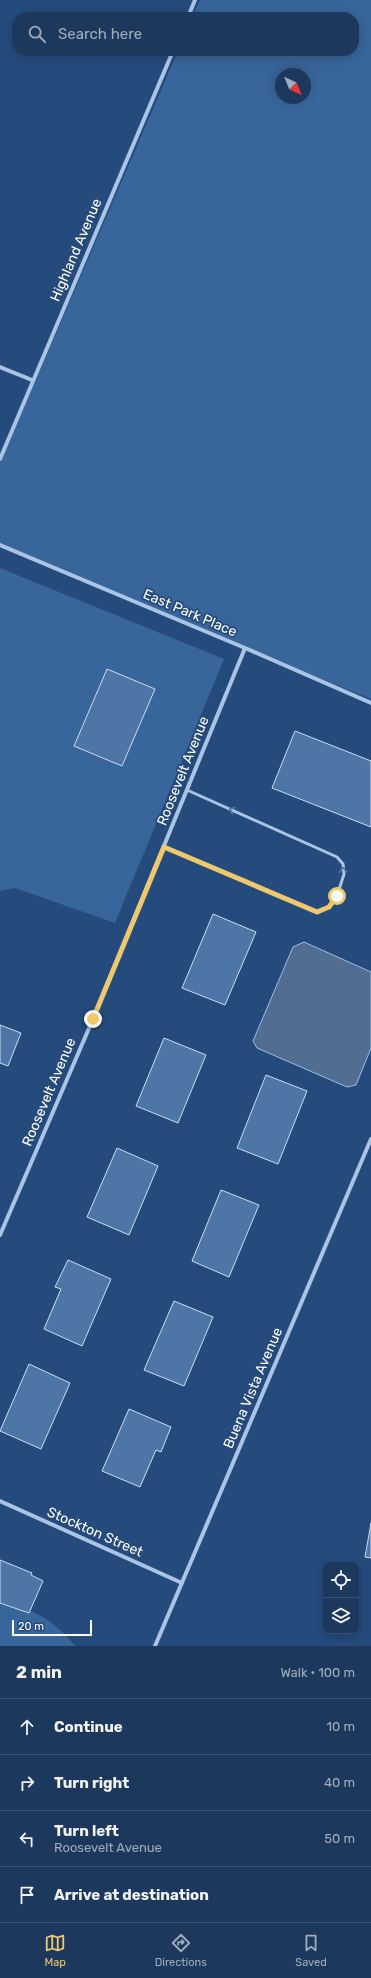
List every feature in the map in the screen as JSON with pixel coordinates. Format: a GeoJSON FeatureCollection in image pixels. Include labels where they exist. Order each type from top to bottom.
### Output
{"type":"FeatureCollection","features":[{"type":"Feature","properties":{"kind":"street"},"geometry":{"type":"LineString","coordinates":[[190,12],[195,0]]}},
{"type":"Feature","properties":{"kind":"street","name":"Highland Avenue"},"geometry":{"type":"LineString","coordinates":[[0,459],[32,380],[171,56]]}},
{"type":"Feature","properties":{"kind":"street"},"geometry":{"type":"LineString","coordinates":[[0,367],[32,380]]}},
{"type":"Feature","properties":{"kind":"street","name":"East Park Place"},"geometry":{"type":"LineString","coordinates":[[0,544],[371,703]]}},
{"type":"Feature","properties":{"kind":"street","name":"Roosevelt Avenue"},"geometry":{"type":"LineString","coordinates":[[0,1235],[93,1019],[245,648]]}},
{"type":"Feature","properties":{"kind":"street","name":"Buena Vista Avenue"},"geometry":{"type":"LineString","coordinates":[[154,1646],[371,1139]]}},
{"type":"Feature","properties":{"kind":"street","name":"Stockton Street"},"geometry":{"type":"LineString","coordinates":[[0,1501],[182,1583]]}},
{"type":"Feature","properties":{"kind":"lane"},"geometry":{"type":"LineString","coordinates":[[164,847],[317,912],[329,907],[337,896],[344,874],[343,864],[337,857],[187,790]]}},
{"type":"Feature","properties":{"kind":"shaded area"},"geometry":{"type":"Polygon","coordinates":[[[200,0],[371,0],[371,699],[100,589],[0,545],[0,463],[176,56],[359,56],[359,12],[194,12],[200,0]]]}},
{"type":"Feature","properties":{"kind":"shaded area"},"geometry":{"type":"Polygon","coordinates":[[[0,568],[224,659],[115,923],[15,888],[0,891],[0,568]]]}},
{"type":"Feature","properties":{"kind":"shaded area"},"geometry":{"type":"Polygon","coordinates":[[[304,942],[371,972],[371,1048],[356,1085],[347,1087],[257,1048],[253,1041],[293,947],[304,942]]]}},
{"type":"Feature","properties":{"kind":"shaded area"},"geometry":{"type":"Polygon","coordinates":[[[0,1603],[16,1609],[17,1607],[26,1609],[49,1621],[75,1646],[0,1646],[0,1603]]]}},
{"type":"Feature","properties":{"kind":"building"},"geometry":{"type":"Polygon","coordinates":[[[107,669],[155,689],[122,766],[74,746],[107,669]]]}},
{"type":"Feature","properties":{"kind":"building"},"geometry":{"type":"Polygon","coordinates":[[[295,731],[371,761],[371,827],[272,788],[295,731]]]}},
{"type":"Feature","properties":{"kind":"building"},"geometry":{"type":"Polygon","coordinates":[[[213,914],[256,932],[225,1005],[182,988],[213,914]]]}},
{"type":"Feature","properties":{"kind":"building"},"geometry":{"type":"Polygon","coordinates":[[[0,1025],[21,1033],[8,1066],[0,1063],[0,1025]]]}},
{"type":"Feature","properties":{"kind":"building"},"geometry":{"type":"Polygon","coordinates":[[[164,1038],[206,1055],[178,1123],[136,1106],[164,1038]]]}},
{"type":"Feature","properties":{"kind":"building"},"geometry":{"type":"Polygon","coordinates":[[[266,1075],[307,1091],[278,1164],[237,1148],[266,1075]]]}},
{"type":"Feature","properties":{"kind":"building"},"geometry":{"type":"Polygon","coordinates":[[[117,1148],[158,1166],[129,1235],[87,1217],[117,1148]]]}},
{"type":"Feature","properties":{"kind":"building"},"geometry":{"type":"Polygon","coordinates":[[[221,1190],[259,1205],[229,1277],[192,1261],[221,1190]]]}},
{"type":"Feature","properties":{"kind":"building"},"geometry":{"type":"Polygon","coordinates":[[[68,1260],[111,1279],[82,1346],[44,1329],[61,1289],[55,1287],[68,1260]]]}},
{"type":"Feature","properties":{"kind":"building"},"geometry":{"type":"Polygon","coordinates":[[[174,1301],[213,1317],[184,1386],[144,1370],[174,1301]]]}},
{"type":"Feature","properties":{"kind":"building"},"geometry":{"type":"Polygon","coordinates":[[[29,1364],[70,1383],[41,1449],[0,1431],[29,1364]]]}},
{"type":"Feature","properties":{"kind":"building"},"geometry":{"type":"Polygon","coordinates":[[[129,1409],[171,1427],[161,1452],[156,1450],[140,1487],[102,1471],[129,1409]]]}},
{"type":"Feature","properties":{"kind":"building"},"geometry":{"type":"Polygon","coordinates":[[[371,1523],[371,1558],[365,1557],[371,1523]]]}},
{"type":"Feature","properties":{"kind":"building"},"geometry":{"type":"Polygon","coordinates":[[[0,1560],[32,1573],[31,1575],[43,1581],[29,1613],[0,1603],[0,1560]]]}},
{"type":"Feature","properties":{"kind":"route"},"geometry":{"type":"LineString","coordinates":[[93,1019],[164,847],[317,912],[329,907],[337,896]]}}]}
